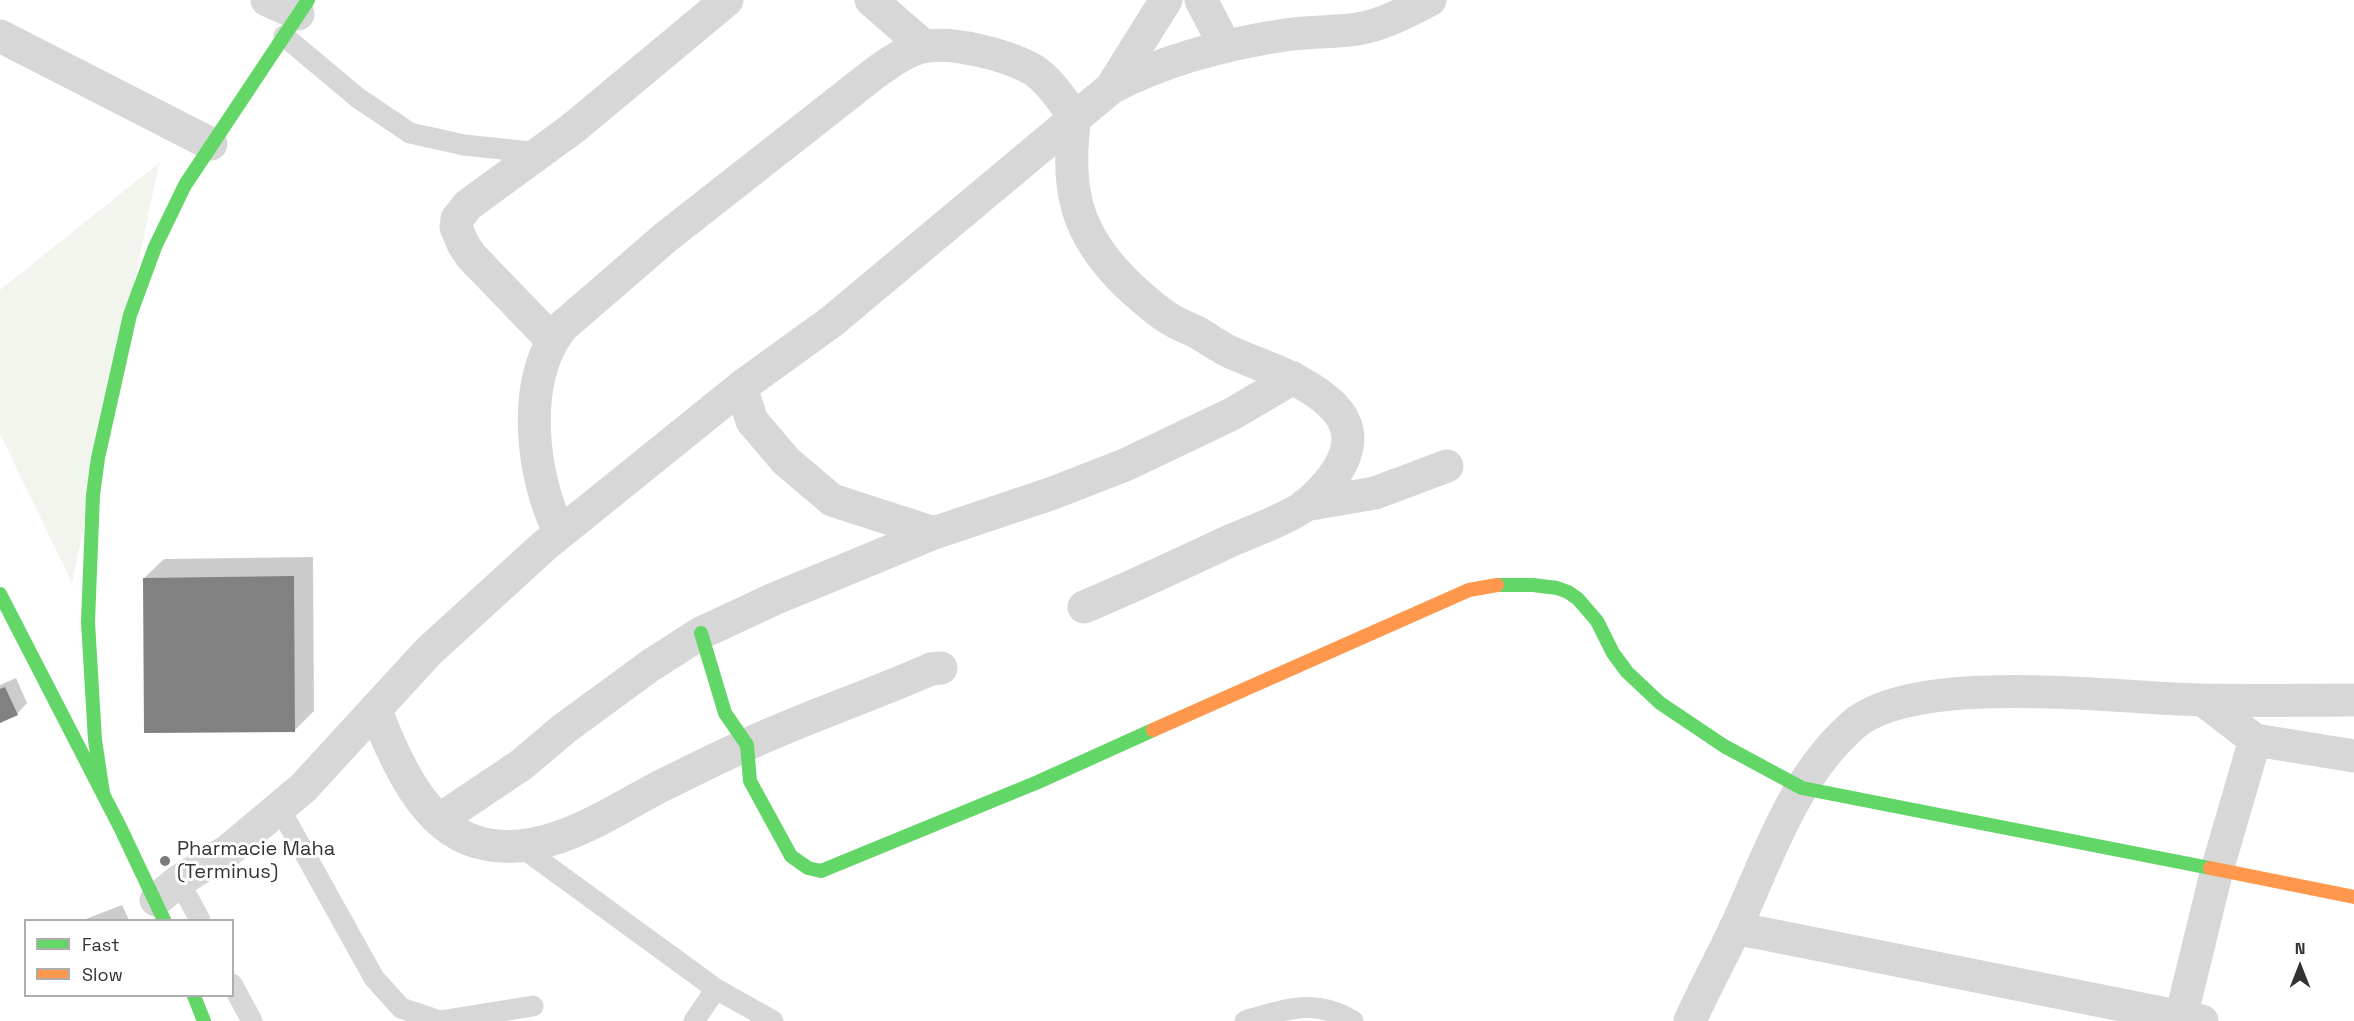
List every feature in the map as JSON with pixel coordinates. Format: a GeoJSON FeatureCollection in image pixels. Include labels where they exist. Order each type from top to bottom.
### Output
{"type":"FeatureCollection","features":[{"type":"Feature","properties":{"kind":"street"},"geometry":{"type":"LineString","coordinates":[[103,793],[93,718],[88,622],[92,505],[98,458],[130,315],[154,246],[185,185],[297,17],[267,0]]}},
{"type":"Feature","properties":{"kind":"street"},"geometry":{"type":"LineString","coordinates":[[552,340],[471,256],[459,237],[456,227],[457,219],[468,205],[572,129],[727,0]]}},
{"type":"Feature","properties":{"kind":"street"},"geometry":{"type":"LineString","coordinates":[[871,0],[924,46]]}},
{"type":"Feature","properties":{"kind":"street"},"geometry":{"type":"LineString","coordinates":[[1111,88],[1167,0]]}},
{"type":"Feature","properties":{"kind":"street"},"geometry":{"type":"LineString","coordinates":[[1201,0],[1225,46]]}},
{"type":"Feature","properties":{"kind":"street"},"geometry":{"type":"LineString","coordinates":[[0,594],[103,793],[167,901],[303,788],[429,651],[560,533],[741,387],[831,322],[1111,88],[1158,66],[1225,46],[1287,35],[1364,28],[1406,13],[1430,0]]}},
{"type":"Feature","properties":{"kind":"street"},"geometry":{"type":"LineString","coordinates":[[0,36],[211,144]]}},
{"type":"Feature","properties":{"kind":"street"},"geometry":{"type":"LineString","coordinates":[[560,533],[544,494],[537,453],[535,409],[538,379],[552,340],[562,327],[666,237],[745,174],[882,68],[924,46],[953,46],[1007,58],[1036,72],[1075,117],[1071,144],[1071,178],[1075,202],[1087,233],[1118,274],[1142,298],[1169,319],[1226,351],[1293,378],[1334,406],[1344,422],[1348,441],[1346,457],[1333,479],[1305,505]]}},
{"type":"Feature","properties":{"kind":"street"},"geometry":{"type":"LineString","coordinates":[[439,820],[521,765],[565,728],[651,665],[702,633],[774,598],[934,533],[1053,493],[1125,465],[1232,414],[1293,378]]}},
{"type":"Feature","properties":{"kind":"street"},"geometry":{"type":"LineString","coordinates":[[741,387],[752,421],[786,461],[832,500],[934,533]]}},
{"type":"Feature","properties":{"kind":"street"},"geometry":{"type":"LineString","coordinates":[[1084,607],[1305,505],[1375,493],[1447,466]]}},
{"type":"Feature","properties":{"kind":"street"},"geometry":{"type":"LineString","coordinates":[[702,633],[725,712],[747,745],[750,781],[791,856],[801,865],[821,871],[971,811],[1469,590],[1503,584],[1557,588],[1578,598],[1597,621],[1613,653],[1627,672],[1660,703],[1724,746],[1802,788],[2024,830],[2354,897]]}},
{"type":"Feature","properties":{"kind":"street"},"geometry":{"type":"LineString","coordinates":[[375,709],[400,767],[439,820],[476,842],[520,846],[588,827],[658,788],[747,745],[931,669],[941,668]]}},
{"type":"Feature","properties":{"kind":"street"},"geometry":{"type":"LineString","coordinates":[[1690,1021],[1714,967],[1735,928],[1758,873],[1787,813],[1802,788],[1854,725],[1879,709],[1958,693],[2002,692],[2203,700],[2354,700]]}},
{"type":"Feature","properties":{"kind":"street"},"geometry":{"type":"LineString","coordinates":[[2203,700],[2254,740],[2354,756]]}},
{"type":"Feature","properties":{"kind":"street"},"geometry":{"type":"LineString","coordinates":[[1735,928],[2192,1019],[2217,870],[2254,740]]}},
{"type":"Feature","properties":{"kind":"street"},"geometry":{"type":"LineString","coordinates":[[194,997],[204,1021]]}},
{"type":"Feature","properties":{"kind":"lane"},"geometry":{"type":"LineString","coordinates":[[297,17],[358,98],[410,133],[464,145],[540,153]]}},
{"type":"Feature","properties":{"kind":"lane"},"geometry":{"type":"LineString","coordinates":[[280,809],[374,978],[401,1008],[440,1021],[533,1006]]}},
{"type":"Feature","properties":{"kind":"lane"},"geometry":{"type":"LineString","coordinates":[[520,846],[716,989],[773,1021]]}},
{"type":"Feature","properties":{"kind":"lane"},"geometry":{"type":"LineString","coordinates":[[167,901],[197,919]]}},
{"type":"Feature","properties":{"kind":"lane"},"geometry":{"type":"LineString","coordinates":[[234,988],[252,1021]]}},
{"type":"Feature","properties":{"kind":"lane"},"geometry":{"type":"LineString","coordinates":[[694,1021],[716,989]]}},
{"type":"Feature","properties":{"kind":"lane"},"geometry":{"type":"LineString","coordinates":[[1245,1021],[1280,1010],[1309,1008],[1331,1010],[1353,1021]]}},
{"type":"Feature","properties":{"kind":"shaded area"},"geometry":{"type":"Polygon","coordinates":[[[159,163],[72,583],[0,434],[0,290],[159,163]]]}},
{"type":"Feature","properties":{"kind":"building"},"geometry":{"type":"Polygon","coordinates":[[[294,576],[295,732],[144,733],[143,578],[294,576]]]}},
{"type":"Feature","properties":{"kind":"building"},"geometry":{"type":"Polygon","coordinates":[[[5,687],[18,715],[0,723],[0,689],[5,687]]]}},
{"type":"Feature","properties":{"kind":"traffic: fast"},"geometry":{"type":"LineString","coordinates":[[103,793],[95,740],[88,622],[93,495],[98,458],[130,315],[155,247],[185,185],[308,0]]}},
{"type":"Feature","properties":{"kind":"traffic: fast"},"geometry":{"type":"LineString","coordinates":[[1497,585],[1533,585],[1568,592],[1578,599],[1597,621],[1613,653],[1627,672],[1660,703],[1724,746],[1802,788],[2210,868]]}},
{"type":"Feature","properties":{"kind":"traffic: fast"},"geometry":{"type":"LineString","coordinates":[[0,594],[120,827],[164,919]]}},
{"type":"Feature","properties":{"kind":"traffic: fast"},"geometry":{"type":"LineString","coordinates":[[701,633],[725,713],[747,745],[750,781],[791,856],[808,868],[821,871],[1038,782],[1153,730]]}},
{"type":"Feature","properties":{"kind":"traffic: fast"},"geometry":{"type":"LineString","coordinates":[[194,997],[204,1021]]}},
{"type":"Feature","properties":{"kind":"traffic: slow"},"geometry":{"type":"LineString","coordinates":[[1153,730],[1469,590],[1497,585]]}},
{"type":"Feature","properties":{"kind":"traffic: slow"},"geometry":{"type":"LineString","coordinates":[[2210,868],[2354,897]]}},
{"type":"Feature","properties":{"kind":"place","name":"Pharmacie Maha (Terminus)"},"geometry":{"type":"Point","coordinates":[165,861]}}]}
